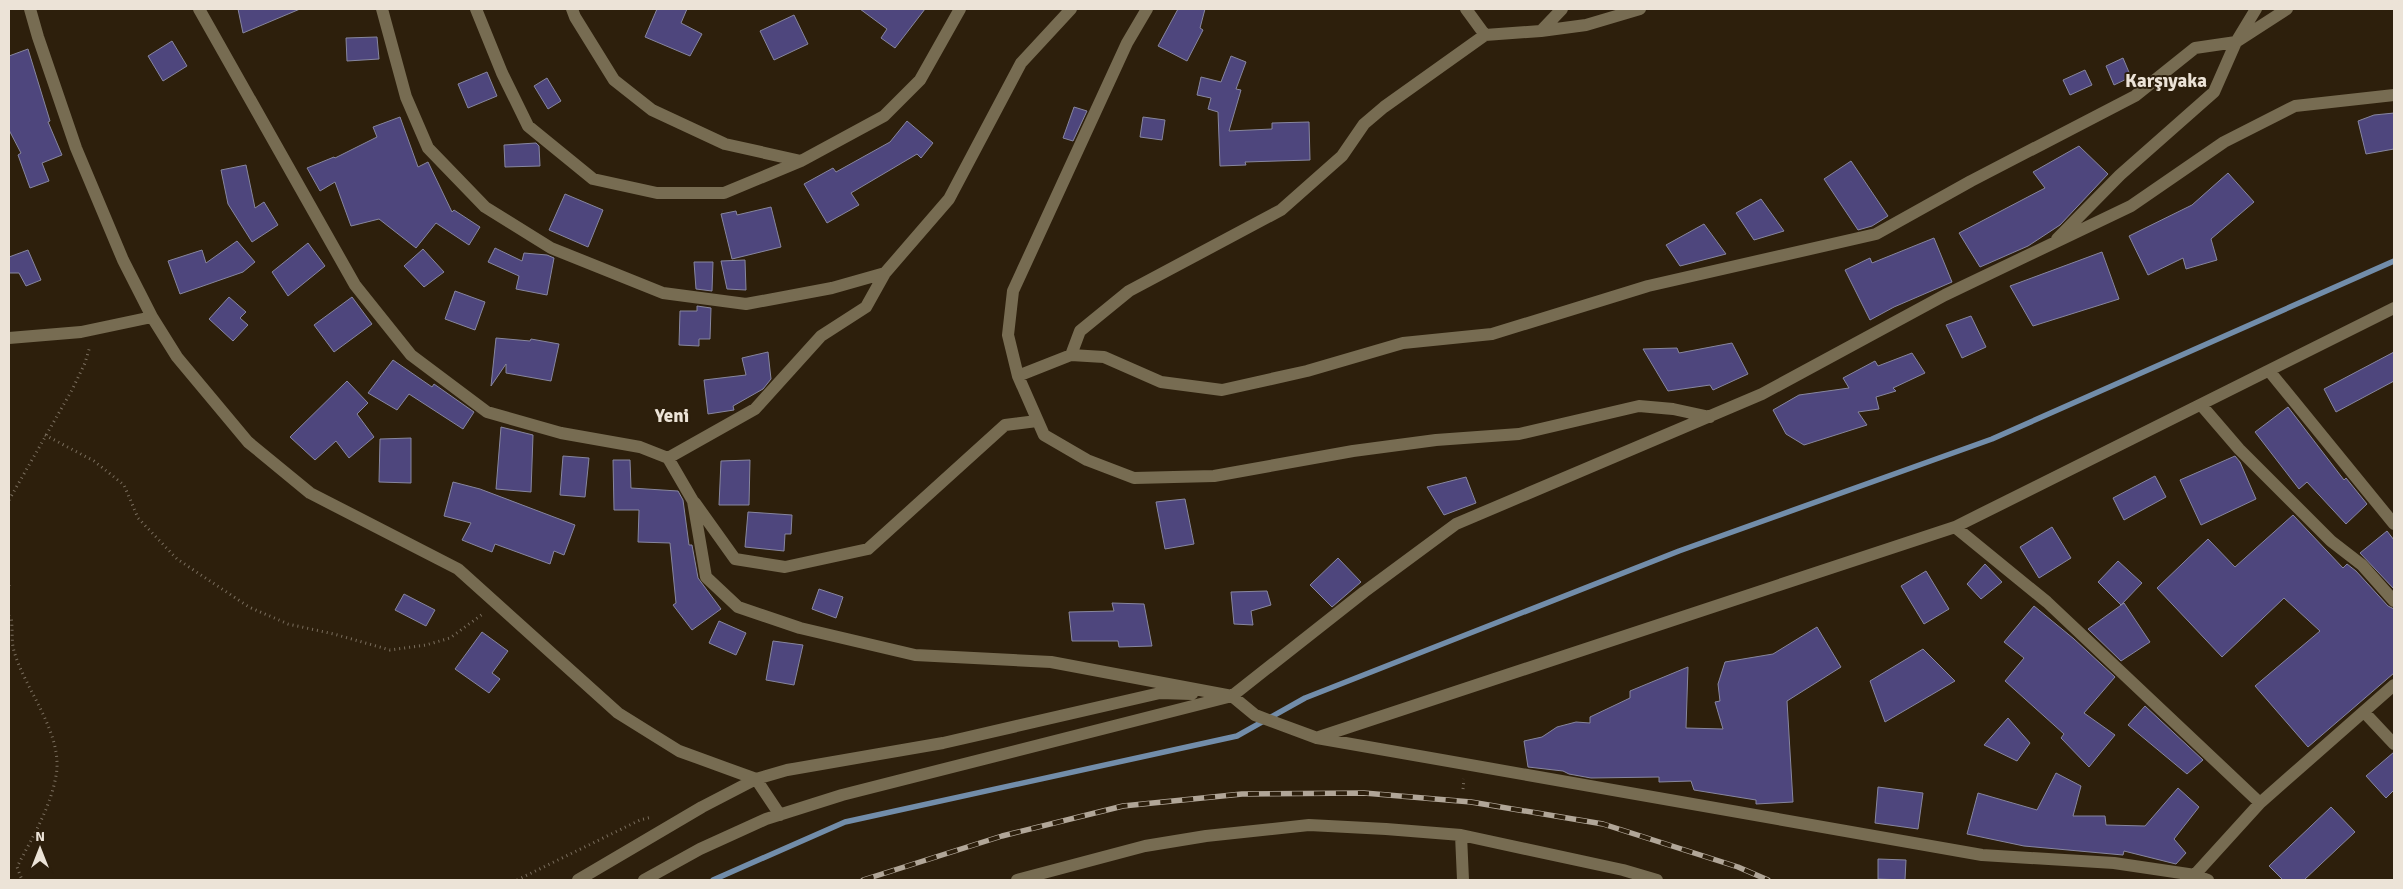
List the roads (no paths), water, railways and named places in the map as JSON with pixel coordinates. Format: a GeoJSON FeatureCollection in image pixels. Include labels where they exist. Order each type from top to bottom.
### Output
{"type":"FeatureCollection","features":[{"type":"Feature","properties":{"kind":"street"},"geometry":{"type":"LineString","coordinates":[[30,9],[76,148],[123,260],[152,317],[177,357],[248,442],[310,493],[458,569],[618,714],[679,751],[756,779],[780,815]]}},
{"type":"Feature","properties":{"kind":"street"},"geometry":{"type":"LineString","coordinates":[[199,9],[355,285],[411,355],[487,412],[561,433],[640,447],[668,458],[693,501],[736,560],[784,567],[868,549],[1005,424],[1037,421]]}},
{"type":"Feature","properties":{"kind":"street"},"geometry":{"type":"LineString","coordinates":[[382,9],[406,98],[428,148],[485,207],[551,248],[663,293],[746,304],[832,288],[885,273]]}},
{"type":"Feature","properties":{"kind":"street"},"geometry":{"type":"LineString","coordinates":[[476,9],[502,73],[528,126],[593,180],[657,193],[724,193],[800,161],[884,116],[920,80],[960,9]]}},
{"type":"Feature","properties":{"kind":"street"},"geometry":{"type":"LineString","coordinates":[[572,9],[614,80],[652,110],[725,144],[800,161]]}},
{"type":"Feature","properties":{"kind":"street"},"geometry":{"type":"LineString","coordinates":[[668,458],[755,409],[822,336],[866,307],[885,273],[949,200],[1021,63],[1071,9]]}},
{"type":"Feature","properties":{"kind":"street"},"geometry":{"type":"LineString","coordinates":[[1146,9],[1128,43],[1013,292],[1008,335],[1018,376],[1044,436],[1087,460],[1134,478],[1214,476],[1353,451],[1436,440],[1520,434],[1639,406],[1673,409],[1710,417]]}},
{"type":"Feature","properties":{"kind":"street"},"geometry":{"type":"LineString","coordinates":[[1466,9],[1485,35]]}},
{"type":"Feature","properties":{"kind":"street"},"geometry":{"type":"LineString","coordinates":[[1541,31],[1562,9]]}},
{"type":"Feature","properties":{"kind":"street"},"geometry":{"type":"LineString","coordinates":[[1071,355],[1080,331],[1129,290],[1281,210],[1342,156],[1364,124],[1384,106],[1485,35],[1541,31],[1586,24],[1640,9]]}},
{"type":"Feature","properties":{"kind":"street"},"geometry":{"type":"LineString","coordinates":[[2054,243],[2120,175],[2214,92],[2236,42],[2256,9]]}},
{"type":"Feature","properties":{"kind":"street"},"geometry":{"type":"LineString","coordinates":[[1018,376],[1071,355],[1104,357],[1161,382],[1222,390],[1308,371],[1402,342],[1492,334],[1648,286],[1876,234],[2020,155],[2135,96],[2195,48],[2236,42],[2287,9]]}},
{"type":"Feature","properties":{"kind":"street"},"geometry":{"type":"LineString","coordinates":[[644,880],[700,849],[780,815],[842,795],[1232,696],[1364,592],[1456,524],[1762,394],[1945,295],[2131,206],[2224,142],[2295,106],[2394,95]]}},
{"type":"Feature","properties":{"kind":"street"},"geometry":{"type":"LineString","coordinates":[[1316,738],[1955,527],[2202,406],[2394,308]]}},
{"type":"Feature","properties":{"kind":"street"},"geometry":{"type":"LineString","coordinates":[[9,338],[95,329],[152,317]]}},
{"type":"Feature","properties":{"kind":"street"},"geometry":{"type":"LineString","coordinates":[[2270,372],[2394,524]]}},
{"type":"Feature","properties":{"kind":"street"},"geometry":{"type":"LineString","coordinates":[[2202,406],[2268,478],[2331,541],[2362,565],[2394,601]]}},
{"type":"Feature","properties":{"kind":"street"},"geometry":{"type":"LineString","coordinates":[[693,501],[706,577],[738,607],[800,628],[915,655],[1051,662],[1232,696],[1254,715],[1316,738],[1982,854],[2114,863],[2208,880]]}},
{"type":"Feature","properties":{"kind":"street"},"geometry":{"type":"LineString","coordinates":[[1955,527],[2047,602],[2260,802]]}},
{"type":"Feature","properties":{"kind":"street"},"geometry":{"type":"LineString","coordinates":[[2193,878],[2260,802],[2394,685]]}},
{"type":"Feature","properties":{"kind":"street"},"geometry":{"type":"LineString","coordinates":[[578,880],[672,824],[756,779],[804,766],[943,743],[1160,693],[1232,696]]}},
{"type":"Feature","properties":{"kind":"street"},"geometry":{"type":"LineString","coordinates":[[2364,712],[2394,744]]}},
{"type":"Feature","properties":{"kind":"street"},"geometry":{"type":"LineString","coordinates":[[1017,880],[1145,846],[1206,836],[1309,826],[1461,835],[1623,870],[1657,880]]}},
{"type":"Feature","properties":{"kind":"street"},"geometry":{"type":"LineString","coordinates":[[1461,835],[1463,880]]}},
{"type":"Feature","properties":{"kind":"waterway"},"geometry":{"type":"LineString","coordinates":[[713,880],[845,822],[1237,736],[1305,698],[1679,551],[1992,439],[2394,261]]}},
{"type":"Feature","properties":{"kind":"railway"},"geometry":{"type":"LineString","coordinates":[[863,880],[1002,836],[1123,806],[1242,794],[1364,793],[1471,802],[1603,824],[1738,867],[1768,880]]}},
{"type":"Feature","properties":{"kind":"district","name":"Karşıyaka"},"geometry":{"type":"Point","coordinates":[2166,81]}},
{"type":"Feature","properties":{"kind":"district","name":"Yeni"},"geometry":{"type":"Point","coordinates":[672,416]}}]}
